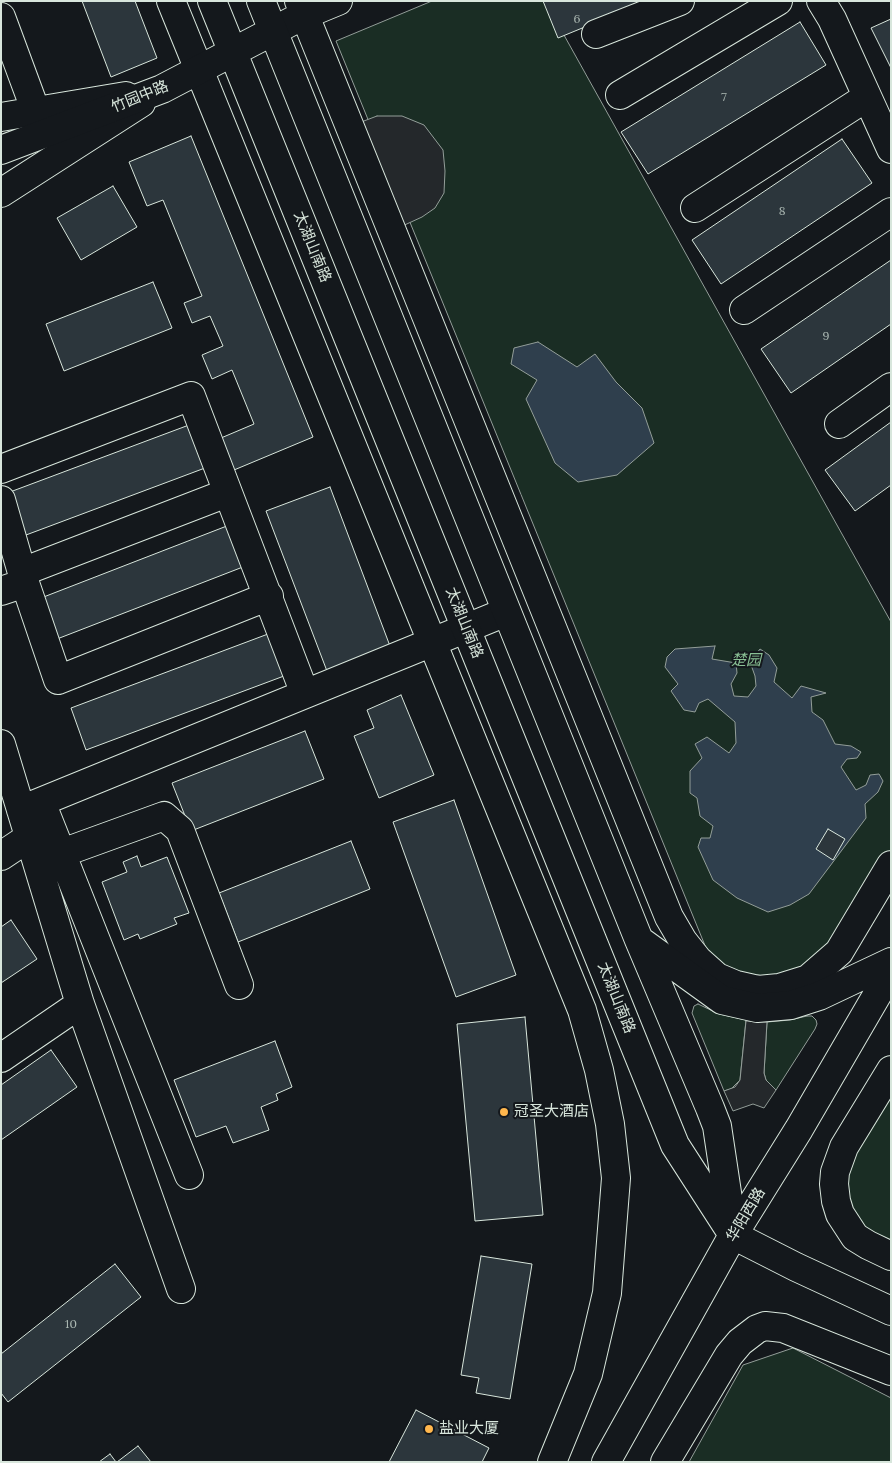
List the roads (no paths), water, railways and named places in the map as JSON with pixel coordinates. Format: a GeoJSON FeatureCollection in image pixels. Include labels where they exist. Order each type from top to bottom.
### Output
{"type":"FeatureCollection","features":[{"type":"Feature","properties":{"kind":"street"},"geometry":{"type":"LineString","coordinates":[[170,1],[582,1010],[599,1070],[610,1124],[616,1178],[607,1293],[588,1374],[552,1462]]}},
{"type":"Feature","properties":{"kind":"street","name":"太湖山南路"},"geometry":{"type":"LineString","coordinates":[[212,1],[675,1144],[733,1235]]}},
{"type":"Feature","properties":{"kind":"street"},"geometry":{"type":"LineString","coordinates":[[261,1],[506,612],[639,940],[717,1126],[733,1235],[796,1267],[891,1311]]}},
{"type":"Feature","properties":{"kind":"street","name":"竹园中路"},"geometry":{"type":"LineString","coordinates":[[1,150],[162,90],[273,31],[302,8],[338,1]]}},
{"type":"Feature","properties":{"kind":"street"},"geometry":{"type":"LineString","coordinates":[[596,34],[680,1]]}},
{"type":"Feature","properties":{"kind":"street"},"geometry":{"type":"LineString","coordinates":[[620,95],[778,1]]}},
{"type":"Feature","properties":{"kind":"street"},"geometry":{"type":"LineString","coordinates":[[821,1],[832,19],[891,149]]}},
{"type":"Feature","properties":{"kind":"street"},"geometry":{"type":"LineString","coordinates":[[302,8],[669,917],[683,941],[698,960],[717,977],[736,985],[758,990],[779,988],[808,979],[838,952],[891,865]]}},
{"type":"Feature","properties":{"kind":"street"},"geometry":{"type":"LineString","coordinates":[[1,17],[44,134]]}},
{"type":"Feature","properties":{"kind":"street"},"geometry":{"type":"LineString","coordinates":[[1,117],[162,90]]}},
{"type":"Feature","properties":{"kind":"street"},"geometry":{"type":"LineString","coordinates":[[1,193],[162,90]]}},
{"type":"Feature","properties":{"kind":"street"},"geometry":{"type":"LineString","coordinates":[[695,208],[867,97]]}},
{"type":"Feature","properties":{"kind":"street"},"geometry":{"type":"LineString","coordinates":[[744,310],[891,212]]}},
{"type":"Feature","properties":{"kind":"street"},"geometry":{"type":"LineString","coordinates":[[839,424],[891,387]]}},
{"type":"Feature","properties":{"kind":"street"},"geometry":{"type":"LineString","coordinates":[[1,469],[191,396],[305,694]]}},
{"type":"Feature","properties":{"kind":"street"},"geometry":{"type":"LineString","coordinates":[[16,582],[227,492]]}},
{"type":"Feature","properties":{"kind":"street"},"geometry":{"type":"LineString","coordinates":[[1,500],[16,582],[58,680],[269,596]]}},
{"type":"Feature","properties":{"kind":"street"},"geometry":{"type":"LineString","coordinates":[[31,806],[506,612]]}},
{"type":"Feature","properties":{"kind":"street"},"geometry":{"type":"LineString","coordinates":[[1,744],[31,806],[62,853],[189,1175]]}},
{"type":"Feature","properties":{"kind":"street"},"geometry":{"type":"LineString","coordinates":[[31,806],[28,838],[80,1004],[181,1289]]}},
{"type":"Feature","properties":{"kind":"street"},"geometry":{"type":"LineString","coordinates":[[62,853],[164,816],[180,830],[239,985]]}},
{"type":"Feature","properties":{"kind":"street"},"geometry":{"type":"LineString","coordinates":[[1,856],[28,838]]}},
{"type":"Feature","properties":{"kind":"street"},"geometry":{"type":"LineString","coordinates":[[639,940],[722,1000],[757,1008],[791,1005],[819,996],[891,962]]}},
{"type":"Feature","properties":{"kind":"street","name":"华阳西路"},"geometry":{"type":"LineString","coordinates":[[606,1462],[733,1235],[799,1129],[891,971]]}},
{"type":"Feature","properties":{"kind":"street"},"geometry":{"type":"LineString","coordinates":[[1,1058],[80,1004]]}},
{"type":"Feature","properties":{"kind":"street"},"geometry":{"type":"LineString","coordinates":[[891,1070],[844,1147],[835,1172],[834,1184],[840,1214],[855,1237],[891,1256]]}},
{"type":"Feature","properties":{"kind":"street"},"geometry":{"type":"LineString","coordinates":[[665,1462],[729,1355],[744,1338],[757,1329],[765,1326],[783,1328],[891,1371]]}},
{"type":"Feature","properties":{"kind":"water"},"geometry":{"type":"Polygon","coordinates":[[[538,342],[577,367],[595,354],[616,382],[642,408],[654,443],[617,475],[578,482],[555,463],[526,399],[537,380],[511,364],[514,348],[538,342]]]}},
{"type":"Feature","properties":{"kind":"water"},"geometry":{"type":"Polygon","coordinates":[[[715,646],[712,659],[736,663],[737,673],[731,684],[734,696],[748,697],[756,686],[750,662],[760,649],[769,655],[777,668],[774,682],[792,698],[801,686],[826,693],[811,697],[812,712],[823,720],[835,744],[851,746],[861,752],[857,758],[847,759],[841,767],[856,790],[866,785],[870,775],[879,774],[883,781],[878,792],[865,804],[866,818],[809,894],[790,905],[768,912],[737,898],[713,880],[698,847],[701,838],[710,838],[713,826],[700,816],[697,798],[690,793],[690,771],[702,758],[695,744],[707,737],[729,753],[736,743],[735,722],[708,699],[699,703],[695,712],[684,710],[671,691],[678,684],[665,667],[667,657],[675,649],[715,646]]]}},
{"type":"Feature","properties":{"kind":"place","name":"冠圣大酒店"},"geometry":{"type":"Point","coordinates":[504,1112]}},
{"type":"Feature","properties":{"kind":"place","name":"盐业大厦"},"geometry":{"type":"Point","coordinates":[429,1429]}},
{"type":"Feature","properties":{"kind":"park label","name":"楚园"},"geometry":{"type":"Point","coordinates":[746,661]}}]}
